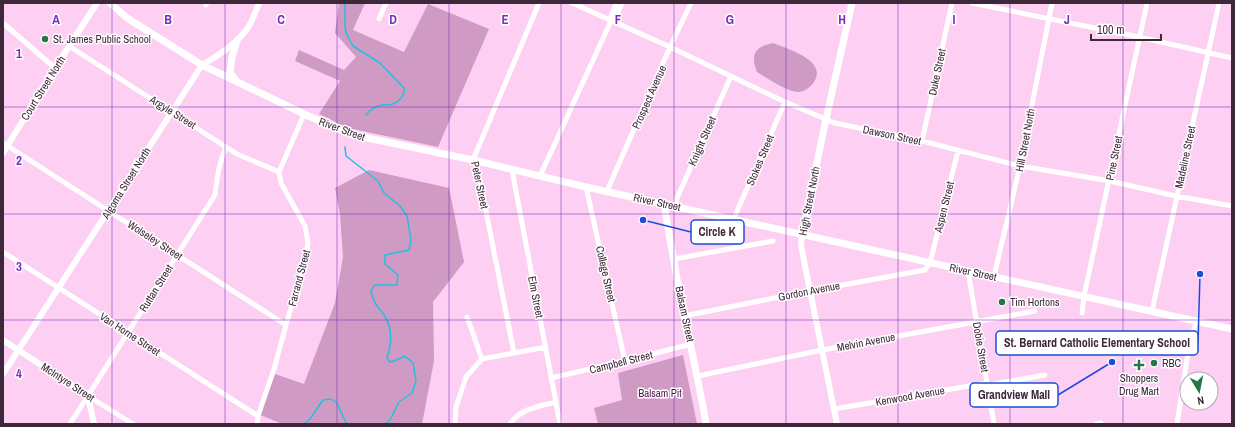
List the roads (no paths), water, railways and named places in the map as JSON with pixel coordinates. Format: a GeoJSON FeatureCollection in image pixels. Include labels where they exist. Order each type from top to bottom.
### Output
{"type":"FeatureCollection","features":[{"type":"Feature","properties":{"kind":"main road","name":"River Street"},"geometry":{"type":"LineString","coordinates":[[110,3],[127,18],[202,65],[304,114],[358,136],[473,160],[586,187],[734,218],[930,263],[1232,328]]}},
{"type":"Feature","properties":{"kind":"main road","name":"High Street North"},"geometry":{"type":"LineString","coordinates":[[802,234],[852,3]]}},
{"type":"Feature","properties":{"kind":"main road"},"geometry":{"type":"LineString","coordinates":[[237,41],[232,57],[230,72],[237,82]]}},
{"type":"Feature","properties":{"kind":"main road","name":"Balsam Street"},"geometry":{"type":"LineString","coordinates":[[670,204],[665,210],[684,316],[698,376],[706,424]]}},
{"type":"Feature","properties":{"kind":"street","name":"Court Street North"},"geometry":{"type":"LineString","coordinates":[[3,153],[5,145],[97,3]]}},
{"type":"Feature","properties":{"kind":"street","name":"Algoma Street North"},"geometry":{"type":"LineString","coordinates":[[3,374],[202,65],[237,41],[248,27],[259,3]]}},
{"type":"Feature","properties":{"kind":"street"},"geometry":{"type":"LineString","coordinates":[[379,19],[386,3]]}},
{"type":"Feature","properties":{"kind":"street","name":"Peter Street"},"geometry":{"type":"LineString","coordinates":[[514,353],[478,171],[473,160],[539,3]]}},
{"type":"Feature","properties":{"kind":"street","name":"Dawson Street"},"geometry":{"type":"LineString","coordinates":[[572,3],[670,47],[785,102],[835,123],[1020,166],[1110,181],[1176,196],[1232,206]]}},
{"type":"Feature","properties":{"kind":"street"},"geometry":{"type":"LineString","coordinates":[[540,176],[611,21],[611,16],[616,3]]}},
{"type":"Feature","properties":{"kind":"street"},"geometry":{"type":"LineString","coordinates":[[611,21],[615,18],[622,3]]}},
{"type":"Feature","properties":{"kind":"street","name":"Prospect Avenue"},"geometry":{"type":"LineString","coordinates":[[607,191],[670,47],[691,3]]}},
{"type":"Feature","properties":{"kind":"street","name":"Duke Street"},"geometry":{"type":"LineString","coordinates":[[922,142],[952,3]]}},
{"type":"Feature","properties":{"kind":"street"},"geometry":{"type":"LineString","coordinates":[[972,3],[1140,37],[1232,58]]}},
{"type":"Feature","properties":{"kind":"street","name":"Hill Street North"},"geometry":{"type":"LineString","coordinates":[[994,276],[1020,166],[1052,3]]}},
{"type":"Feature","properties":{"kind":"street","name":"Pine Street"},"geometry":{"type":"LineString","coordinates":[[1082,313],[1084,296],[1110,181],[1147,3]]}},
{"type":"Feature","properties":{"kind":"street","name":"Madeline Street"},"geometry":{"type":"LineString","coordinates":[[1152,311],[1219,3]]}},
{"type":"Feature","properties":{"kind":"street"},"geometry":{"type":"LineString","coordinates":[[3,23],[55,68]]}},
{"type":"Feature","properties":{"kind":"street","name":"Argyle Street"},"geometry":{"type":"LineString","coordinates":[[69,46],[237,154],[279,172]]}},
{"type":"Feature","properties":{"kind":"street","name":"Knight Street"},"geometry":{"type":"LineString","coordinates":[[670,204],[731,76]]}},
{"type":"Feature","properties":{"kind":"street","name":"Stokes Street"},"geometry":{"type":"LineString","coordinates":[[734,218],[785,102]]}},
{"type":"Feature","properties":{"kind":"street"},"geometry":{"type":"LineString","coordinates":[[279,172],[304,114]]}},
{"type":"Feature","properties":{"kind":"street","name":"Wolseley Street"},"geometry":{"type":"LineString","coordinates":[[5,145],[286,324]]}},
{"type":"Feature","properties":{"kind":"street","name":"Ruttan Street"},"geometry":{"type":"LineString","coordinates":[[70,424],[215,194],[217,176],[221,159],[226,147]]}},
{"type":"Feature","properties":{"kind":"street","name":"Aspen Street"},"geometry":{"type":"LineString","coordinates":[[930,263],[958,151]]}},
{"type":"Feature","properties":{"kind":"street","name":"Elm Street"},"geometry":{"type":"LineString","coordinates":[[512,170],[560,424]]}},
{"type":"Feature","properties":{"kind":"street","name":"Farrand Street"},"geometry":{"type":"LineString","coordinates":[[257,424],[258,416],[274,369],[305,260],[308,243],[305,226],[281,183],[279,172]]}},
{"type":"Feature","properties":{"kind":"street","name":"College Street"},"geometry":{"type":"LineString","coordinates":[[586,187],[625,362]]}},
{"type":"Feature","properties":{"kind":"street","name":"High Street North"},"geometry":{"type":"LineString","coordinates":[[802,234],[801,244],[837,424]]}},
{"type":"Feature","properties":{"kind":"street"},"geometry":{"type":"LineString","coordinates":[[674,259],[773,241]]}},
{"type":"Feature","properties":{"kind":"street","name":"Van Horne Street"},"geometry":{"type":"LineString","coordinates":[[3,252],[258,416]]}},
{"type":"Feature","properties":{"kind":"street","name":"Gordon Avenue"},"geometry":{"type":"LineString","coordinates":[[684,316],[925,270],[930,263]]}},
{"type":"Feature","properties":{"kind":"street","name":"Dobie Street"},"geometry":{"type":"LineString","coordinates":[[968,271],[994,424]]}},
{"type":"Feature","properties":{"kind":"street","name":"Melvin Avenue"},"geometry":{"type":"LineString","coordinates":[[698,376],[822,350],[1035,311]]}},
{"type":"Feature","properties":{"kind":"street"},"geometry":{"type":"LineString","coordinates":[[467,317],[482,360]]}},
{"type":"Feature","properties":{"kind":"street"},"geometry":{"type":"LineString","coordinates":[[1177,424],[1187,359],[1196,321]]}},
{"type":"Feature","properties":{"kind":"street","name":"McIntyre Street"},"geometry":{"type":"LineString","coordinates":[[3,340],[133,424]]}},
{"type":"Feature","properties":{"kind":"street","name":"Campbell Street"},"geometry":{"type":"LineString","coordinates":[[551,378],[625,362],[691,344]]}},
{"type":"Feature","properties":{"kind":"street"},"geometry":{"type":"LineString","coordinates":[[455,424],[456,407],[466,377],[482,360],[546,347]]}},
{"type":"Feature","properties":{"kind":"street","name":"Kenwood Avenue"},"geometry":{"type":"LineString","coordinates":[[834,409],[1045,375]]}},
{"type":"Feature","properties":{"kind":"street"},"geometry":{"type":"LineString","coordinates":[[88,396],[94,424]]}},
{"type":"Feature","properties":{"kind":"street"},"geometry":{"type":"LineString","coordinates":[[510,424],[522,413],[532,408],[556,402]]}},
{"type":"Feature","properties":{"kind":"waterway"},"geometry":{"type":"LineString","coordinates":[[345,3],[345,27],[347,35],[353,46],[380,63],[404,88],[402,97],[397,102],[378,106],[366,115]]}},
{"type":"Feature","properties":{"kind":"waterway"},"geometry":{"type":"LineString","coordinates":[[345,147],[346,156],[378,181],[384,193],[400,206],[407,216],[411,240],[409,250],[385,255],[385,264],[398,275],[397,285],[375,285],[371,290],[374,301],[389,325],[391,341],[387,358],[390,362],[405,356],[413,363],[416,381],[412,393],[399,402],[390,420],[385,424]]}},
{"type":"Feature","properties":{"kind":"waterway"},"geometry":{"type":"LineString","coordinates":[[304,424],[310,419],[323,400],[331,399],[337,403],[346,423],[348,424]]}},
{"type":"Feature","properties":{"kind":"place","name":"St. James Public School"},"geometry":{"type":"Point","coordinates":[45,39]}},
{"type":"Feature","properties":{"kind":"place","name":"Circle K"},"geometry":{"type":"Point","coordinates":[643,220]}},
{"type":"Feature","properties":{"kind":"place","name":"St. Bernard Catholic Elementary School"},"geometry":{"type":"Point","coordinates":[1200,274]}},
{"type":"Feature","properties":{"kind":"place","name":"Tim Hortons"},"geometry":{"type":"Point","coordinates":[1002,302]}},
{"type":"Feature","properties":{"kind":"place","name":"Grandview Mall"},"geometry":{"type":"Point","coordinates":[1112,362]}},
{"type":"Feature","properties":{"kind":"place","name":"RBC"},"geometry":{"type":"Point","coordinates":[1154,363]}},
{"type":"Feature","properties":{"kind":"place","name":"Shoppers Drug Mart"},"geometry":{"type":"Point","coordinates":[1139,365]}},
{"type":"Feature","properties":{"kind":"park label","name":"Balsam Pit"},"geometry":{"type":"Point","coordinates":[660,393]}}]}
